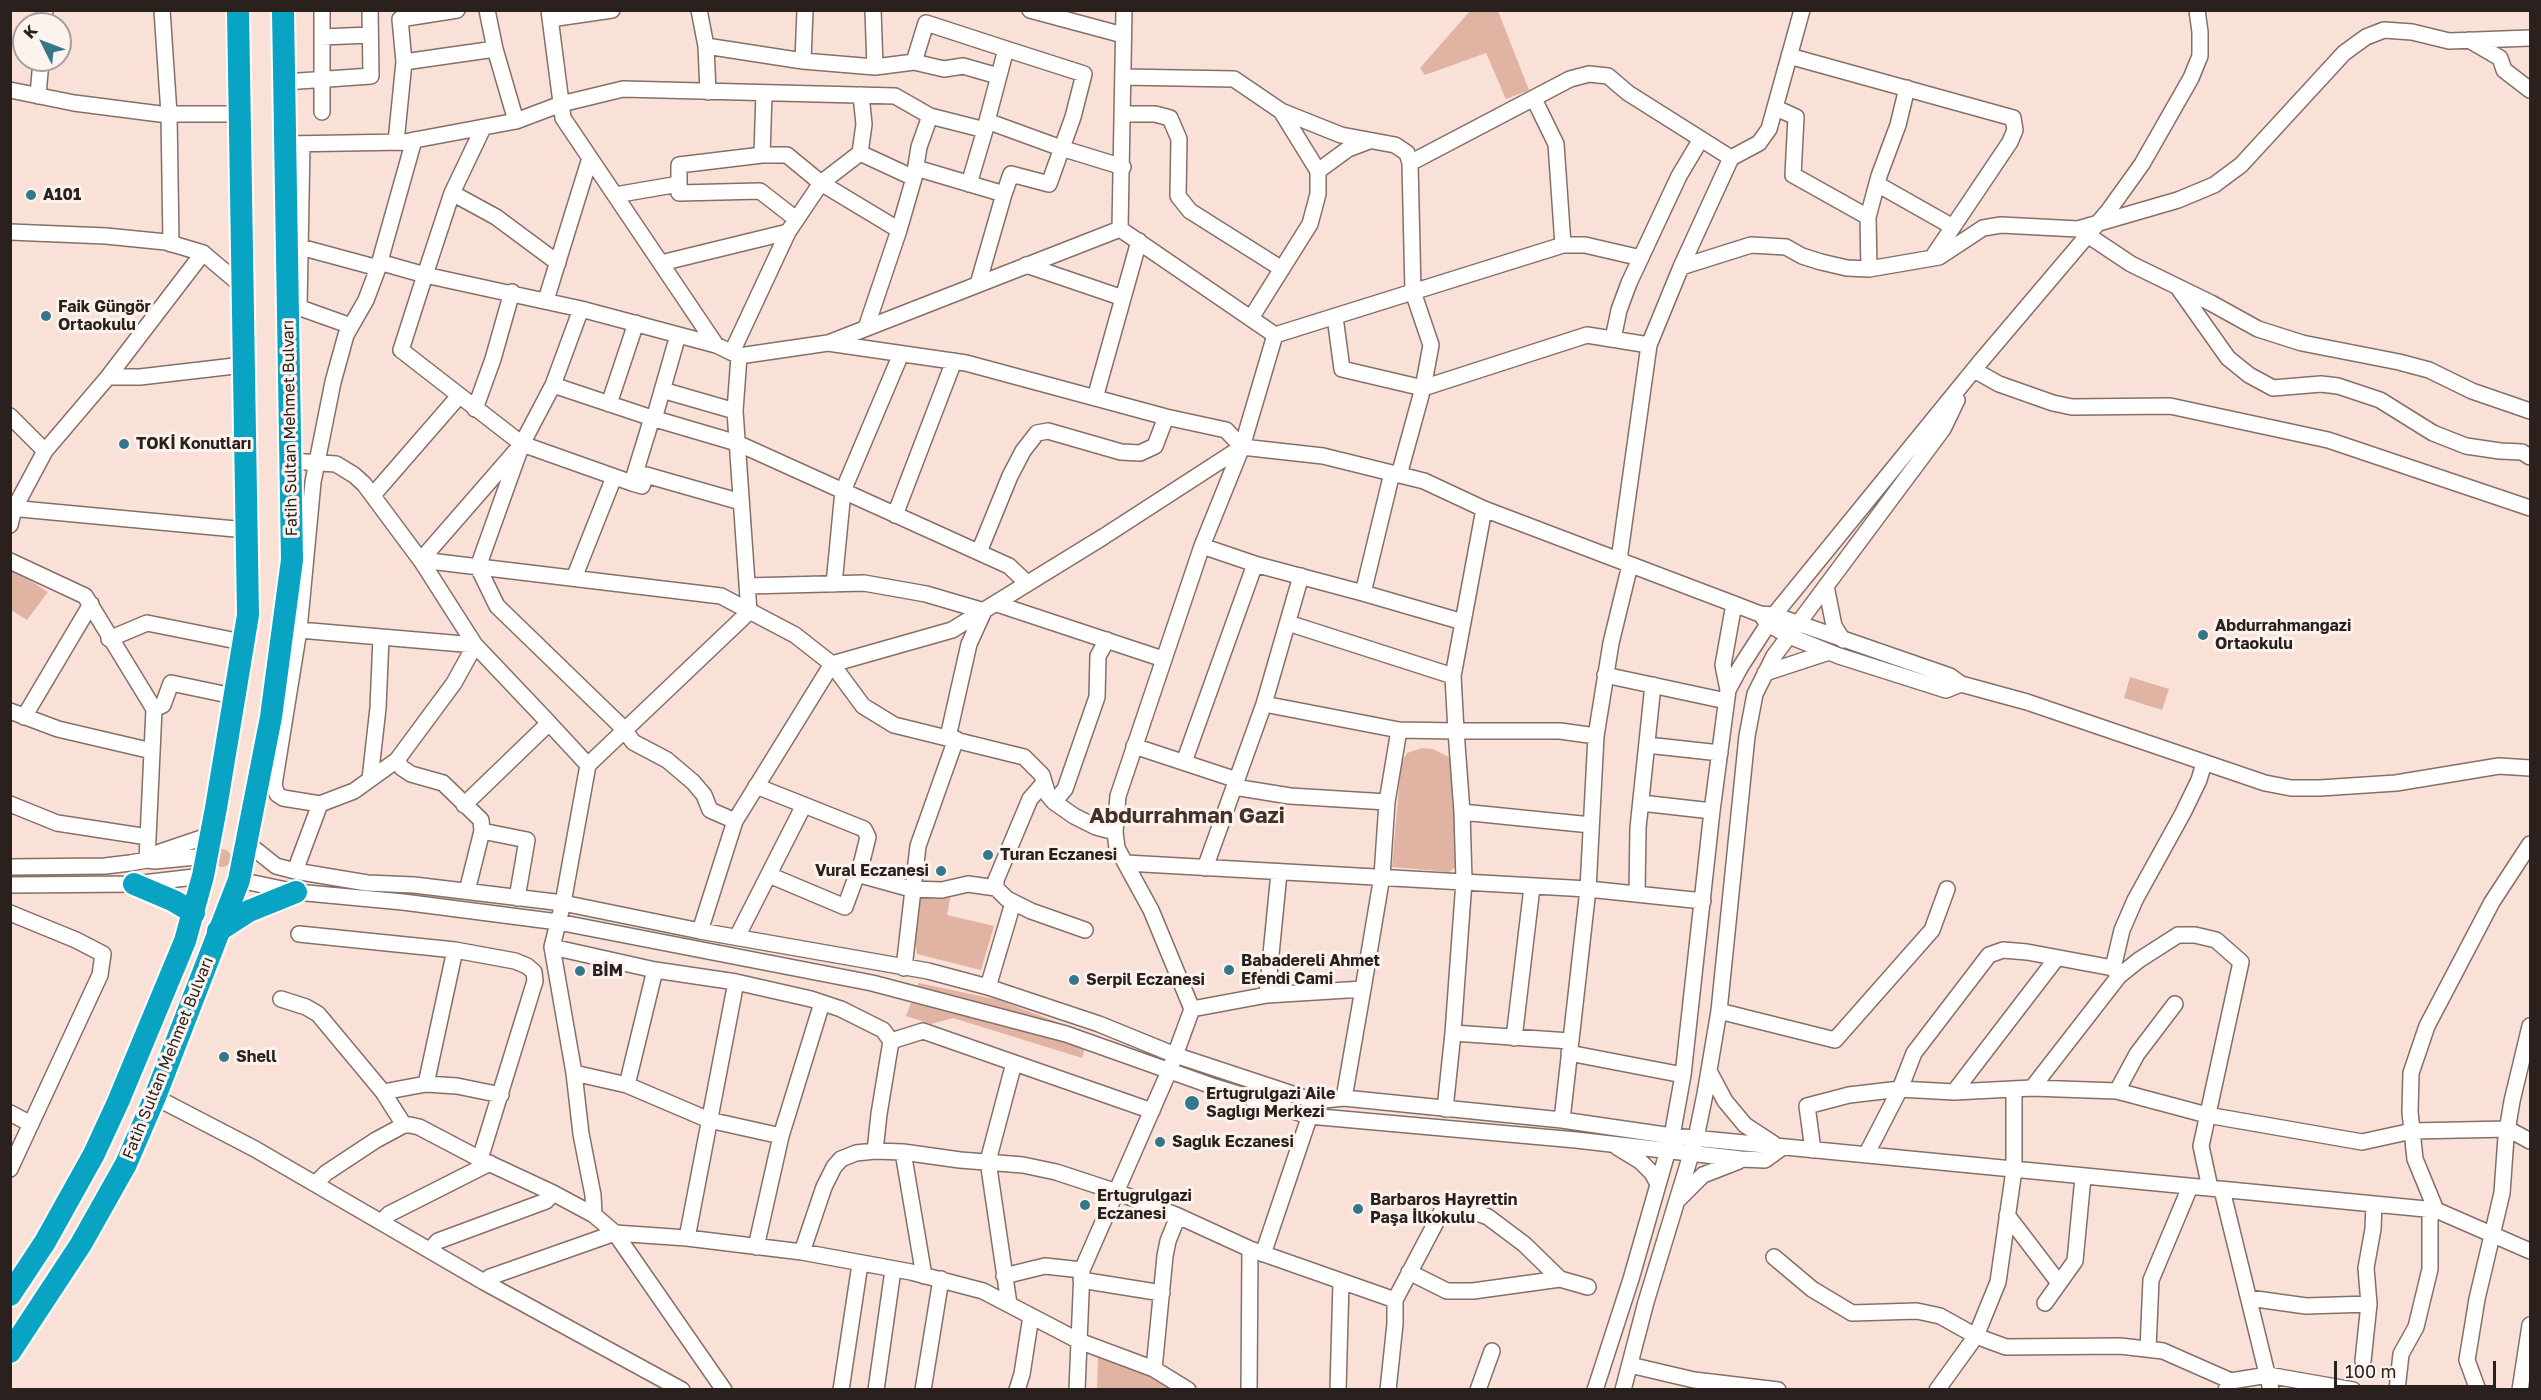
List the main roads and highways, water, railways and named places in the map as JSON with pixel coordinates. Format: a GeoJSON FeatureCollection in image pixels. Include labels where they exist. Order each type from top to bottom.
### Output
{"type":"FeatureCollection","features":[{"type":"Feature","properties":{"kind":"highway","name":"Fatih Sultan Mehmet Bulvarı"},"geometry":{"type":"LineString","coordinates":[[10,1295],[45,1242],[94,1154],[185,941],[194,913],[216,808],[248,615],[238,10]]}},
{"type":"Feature","properties":{"kind":"highway","name":"Fatih Sultan Mehmet Bulvarı"},"geometry":{"type":"LineString","coordinates":[[10,1352],[81,1244],[121,1173],[155,1096],[239,880],[271,717],[292,560],[290,461],[294,306],[294,144],[285,81],[283,10]]}},
{"type":"Feature","properties":{"kind":"highway"},"geometry":{"type":"LineString","coordinates":[[206,856],[246,842]]}},
{"type":"Feature","properties":{"kind":"highway"},"geometry":{"type":"LineString","coordinates":[[206,856],[239,880]]}},
{"type":"Feature","properties":{"kind":"highway"},"geometry":{"type":"LineString","coordinates":[[132,873],[194,913]]}},
{"type":"Feature","properties":{"kind":"highway"},"geometry":{"type":"LineString","coordinates":[[218,932],[296,882]]}},
{"type":"Feature","properties":{"kind":"place","name":"A101"},"geometry":{"type":"Point","coordinates":[31,195]}},
{"type":"Feature","properties":{"kind":"place","name":"Faik Güngör Ortaokulu"},"geometry":{"type":"Point","coordinates":[46,316]}},
{"type":"Feature","properties":{"kind":"place","name":"TOKİ Konutları"},"geometry":{"type":"Point","coordinates":[124,444]}},
{"type":"Feature","properties":{"kind":"place","name":"Abdurrahmangazi Ortaokulu"},"geometry":{"type":"Point","coordinates":[2203,635]}},
{"type":"Feature","properties":{"kind":"place","name":"Turan Eczanesi"},"geometry":{"type":"Point","coordinates":[988,855]}},
{"type":"Feature","properties":{"kind":"place","name":"Vural Eczanesi"},"geometry":{"type":"Point","coordinates":[941,871]}},
{"type":"Feature","properties":{"kind":"place","name":"Babadereli Ahmet Efendi Cami"},"geometry":{"type":"Point","coordinates":[1229,970]}},
{"type":"Feature","properties":{"kind":"place","name":"BİM"},"geometry":{"type":"Point","coordinates":[580,971]}},
{"type":"Feature","properties":{"kind":"place","name":"Serpil Eczanesi"},"geometry":{"type":"Point","coordinates":[1074,980]}},
{"type":"Feature","properties":{"kind":"place","name":"Shell"},"geometry":{"type":"Point","coordinates":[224,1057]}},
{"type":"Feature","properties":{"kind":"place","name":"Ertuğrulgazi Aile Sağlığı Merkezi"},"geometry":{"type":"Point","coordinates":[1192,1103]}},
{"type":"Feature","properties":{"kind":"place","name":"Sağlık Eczanesi"},"geometry":{"type":"Point","coordinates":[1160,1142]}},
{"type":"Feature","properties":{"kind":"place","name":"Ertuğrulgazi Eczanesi"},"geometry":{"type":"Point","coordinates":[1085,1205]}},
{"type":"Feature","properties":{"kind":"place","name":"Barbaros Hayrettin Paşa İlkokulu"},"geometry":{"type":"Point","coordinates":[1358,1209]}},
{"type":"Feature","properties":{"kind":"district","name":"Abdurrahman Gazi"},"geometry":{"type":"Point","coordinates":[1187,816]}}]}
